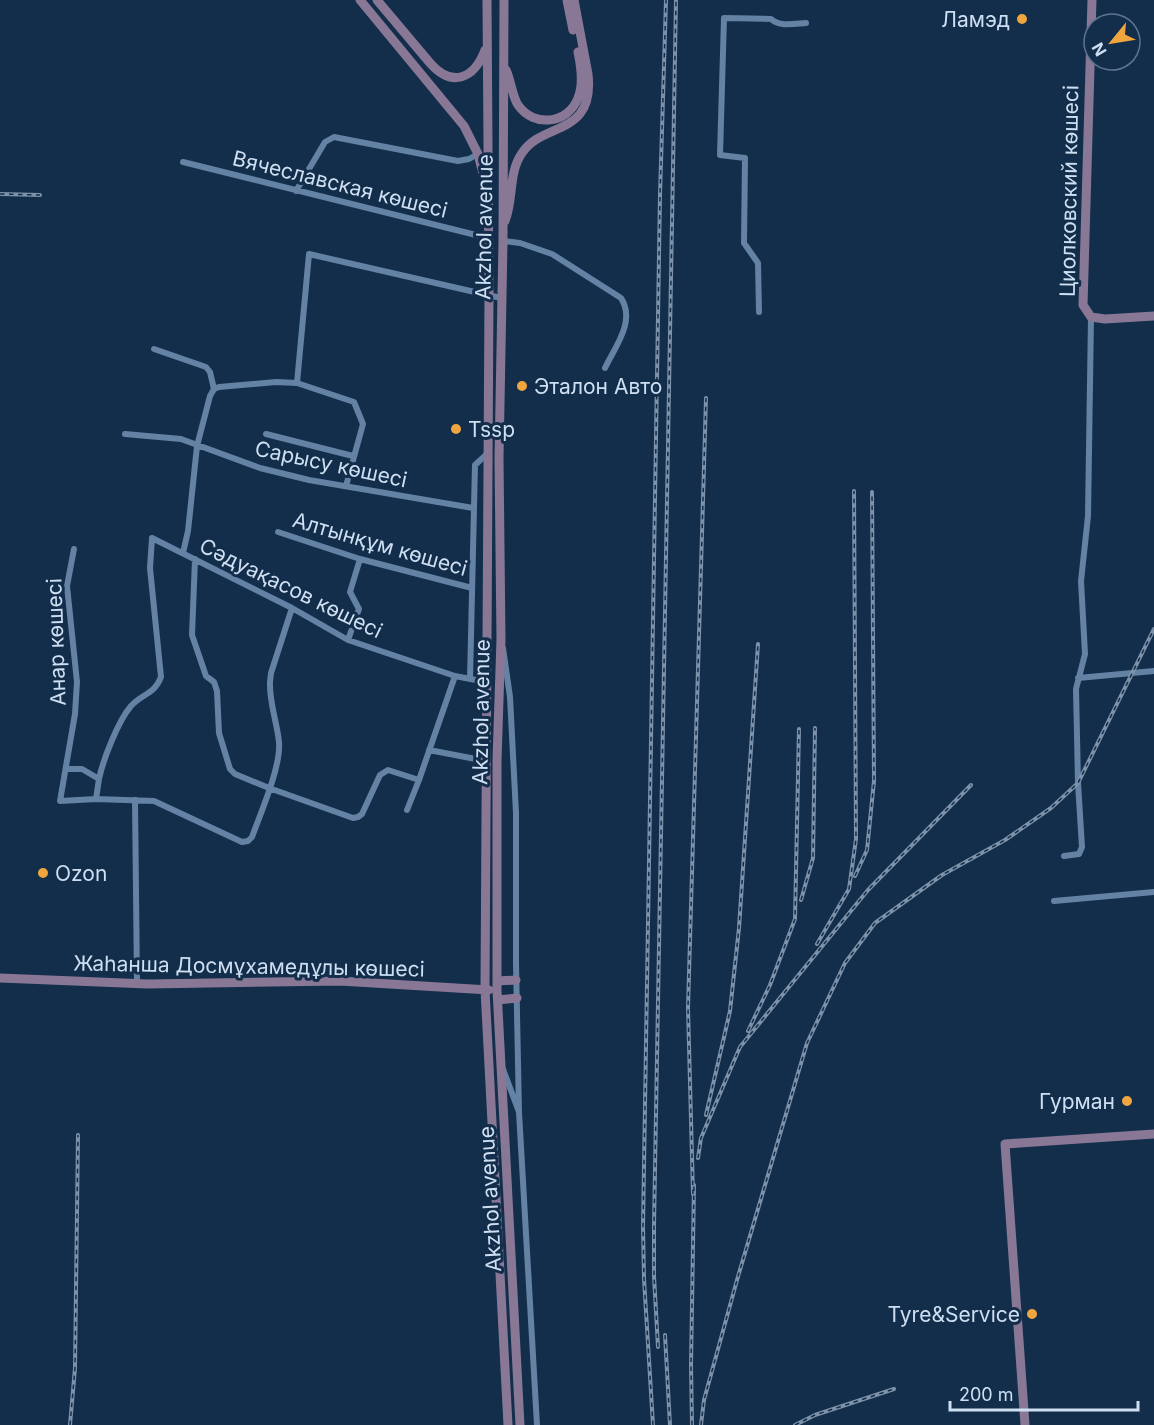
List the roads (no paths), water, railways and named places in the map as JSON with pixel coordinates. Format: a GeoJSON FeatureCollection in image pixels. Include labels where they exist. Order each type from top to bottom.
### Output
{"type":"FeatureCollection","features":[{"type":"Feature","properties":{"kind":"main road"},"geometry":{"type":"LineString","coordinates":[[360,0],[464,126],[478,154],[488,201]]}},
{"type":"Feature","properties":{"kind":"main road"},"geometry":{"type":"LineString","coordinates":[[377,0],[437,71],[446,76],[466,76],[475,70],[487,45]]}},
{"type":"Feature","properties":{"kind":"main road","name":"Akzhol avenue"},"geometry":{"type":"LineString","coordinates":[[487,0],[489,295],[485,990],[507,1425]]}},
{"type":"Feature","properties":{"kind":"main road","name":"Akzhol avenue"},"geometry":{"type":"LineString","coordinates":[[504,0],[499,458],[501,639],[497,760],[498,990],[520,1425]]}},
{"type":"Feature","properties":{"kind":"main road"},"geometry":{"type":"LineString","coordinates":[[504,65],[512,82],[518,105],[535,119],[548,121],[560,119],[570,111],[579,96],[581,76],[567,0]]}},
{"type":"Feature","properties":{"kind":"main road"},"geometry":{"type":"LineString","coordinates":[[503,226],[510,209],[516,163],[523,151],[533,142],[575,120],[587,98],[589,85],[587,68],[574,0]]}},
{"type":"Feature","properties":{"kind":"main road","name":"Циолковский көшесі"},"geometry":{"type":"LineString","coordinates":[[1092,0],[1083,305],[1091,317],[1105,320],[1154,316]]}},
{"type":"Feature","properties":{"kind":"main road","name":"Жаһанша Досмұхамедұлы көшесі"},"geometry":{"type":"LineString","coordinates":[[0,978],[137,983],[340,981],[498,990]]}},
{"type":"Feature","properties":{"kind":"main road"},"geometry":{"type":"LineString","coordinates":[[498,990],[516,981]]}},
{"type":"Feature","properties":{"kind":"main road"},"geometry":{"type":"LineString","coordinates":[[498,990],[517,998]]}},
{"type":"Feature","properties":{"kind":"main road"},"geometry":{"type":"LineString","coordinates":[[1024,1425],[1005,1144],[1154,1134]]}},
{"type":"Feature","properties":{"kind":"main road"},"geometry":{"type":"LineString","coordinates":[[504,1366],[517,1364]]}},
{"type":"Feature","properties":{"kind":"street"},"geometry":{"type":"LineString","coordinates":[[759,312],[758,263],[744,243],[744,158],[720,155],[724,18],[771,19],[777,24],[806,23]]}},
{"type":"Feature","properties":{"kind":"street"},"geometry":{"type":"LineString","coordinates":[[296,191],[326,142],[334,137],[458,161],[478,154]]}},
{"type":"Feature","properties":{"kind":"street","name":"Вячеславская көшесі"},"geometry":{"type":"LineString","coordinates":[[183,162],[489,238]]}},
{"type":"Feature","properties":{"kind":"street"},"geometry":{"type":"LineString","coordinates":[[503,241],[520,243],[552,254],[621,298],[626,305],[628,318],[605,368]]}},
{"type":"Feature","properties":{"kind":"street"},"geometry":{"type":"LineString","coordinates":[[297,383],[309,254],[501,298]]}},
{"type":"Feature","properties":{"kind":"street"},"geometry":{"type":"LineString","coordinates":[[1064,856],[1079,854],[1082,847],[1076,688],[1085,654],[1081,581],[1088,516],[1091,317]]}},
{"type":"Feature","properties":{"kind":"street"},"geometry":{"type":"LineString","coordinates":[[154,349],[206,367],[212,378],[214,389],[210,396],[197,446],[188,531],[183,553]]}},
{"type":"Feature","properties":{"kind":"street"},"geometry":{"type":"LineString","coordinates":[[214,389],[268,383],[297,383],[354,402],[363,424],[346,486]]}},
{"type":"Feature","properties":{"kind":"street","name":"Сарысу көшесі"},"geometry":{"type":"LineString","coordinates":[[125,434],[181,439],[260,468],[309,480],[473,508]]}},
{"type":"Feature","properties":{"kind":"street"},"geometry":{"type":"LineString","coordinates":[[266,434],[353,456]]}},
{"type":"Feature","properties":{"kind":"street"},"geometry":{"type":"LineString","coordinates":[[470,679],[475,465],[488,453]]}},
{"type":"Feature","properties":{"kind":"street","name":"Алтынқұм көшесі"},"geometry":{"type":"LineString","coordinates":[[278,532],[360,559],[472,588]]}},
{"type":"Feature","properties":{"kind":"street","name":"Сәдуақасов көшесі"},"geometry":{"type":"LineString","coordinates":[[99,779],[104,758],[128,711],[137,701],[153,692],[161,677],[150,567],[152,538],[348,640],[455,676],[486,682]]}},
{"type":"Feature","properties":{"kind":"street","name":"Анар көшесі"},"geometry":{"type":"LineString","coordinates":[[74,549],[67,586],[77,682],[75,714],[60,801],[96,799],[154,801],[242,842],[252,837],[269,788]]}},
{"type":"Feature","properties":{"kind":"street"},"geometry":{"type":"LineString","coordinates":[[195,559],[192,635],[202,665],[217,691],[219,733],[230,769],[236,774],[269,788],[353,818],[362,814],[383,772],[388,770],[419,780]]}},
{"type":"Feature","properties":{"kind":"street"},"geometry":{"type":"LineString","coordinates":[[348,640],[359,609],[350,592],[360,559]]}},
{"type":"Feature","properties":{"kind":"street"},"geometry":{"type":"LineString","coordinates":[[269,788],[279,743],[269,690],[271,673],[292,609]]}},
{"type":"Feature","properties":{"kind":"street"},"geometry":{"type":"LineString","coordinates":[[501,639],[507,667],[511,708],[516,813],[519,1112],[537,1425]]}},
{"type":"Feature","properties":{"kind":"street"},"geometry":{"type":"LineString","coordinates":[[1078,678],[1154,671]]}},
{"type":"Feature","properties":{"kind":"street"},"geometry":{"type":"LineString","coordinates":[[407,810],[455,676]]}},
{"type":"Feature","properties":{"kind":"street"},"geometry":{"type":"LineString","coordinates":[[429,750],[486,761]]}},
{"type":"Feature","properties":{"kind":"street"},"geometry":{"type":"LineString","coordinates":[[66,769],[82,769],[99,779],[96,799]]}},
{"type":"Feature","properties":{"kind":"street"},"geometry":{"type":"LineString","coordinates":[[135,800],[137,983]]}},
{"type":"Feature","properties":{"kind":"street"},"geometry":{"type":"LineString","coordinates":[[1054,901],[1154,892]]}},
{"type":"Feature","properties":{"kind":"street"},"geometry":{"type":"LineString","coordinates":[[500,1062],[519,1112]]}},
{"type":"Feature","properties":{"kind":"railway"},"geometry":{"type":"LineString","coordinates":[[653,1425],[643,1227],[660,195],[666,0]]}},
{"type":"Feature","properties":{"kind":"railway"},"geometry":{"type":"LineString","coordinates":[[658,1347],[654,1225],[676,0]]}},
{"type":"Feature","properties":{"kind":"railway"},"geometry":{"type":"LineString","coordinates":[[0,194],[40,195]]}},
{"type":"Feature","properties":{"kind":"railway"},"geometry":{"type":"LineString","coordinates":[[693,1194],[688,1008],[706,398]]}},
{"type":"Feature","properties":{"kind":"railway"},"geometry":{"type":"LineString","coordinates":[[817,944],[849,889],[856,839],[854,491]]}},
{"type":"Feature","properties":{"kind":"railway"},"geometry":{"type":"LineString","coordinates":[[855,876],[867,850],[874,781],[872,492]]}},
{"type":"Feature","properties":{"kind":"railway"},"geometry":{"type":"LineString","coordinates":[[701,1425],[704,1400],[737,1280],[807,1043],[845,963],[875,923],[942,875],[1005,840],[1051,808],[1078,783],[1154,629]]}},
{"type":"Feature","properties":{"kind":"railway"},"geometry":{"type":"LineString","coordinates":[[706,1115],[730,1011],[739,928],[758,644]]}},
{"type":"Feature","properties":{"kind":"railway"},"geometry":{"type":"LineString","coordinates":[[801,900],[813,858],[815,728]]}},
{"type":"Feature","properties":{"kind":"railway"},"geometry":{"type":"LineString","coordinates":[[748,1031],[770,985],[795,919],[799,729]]}},
{"type":"Feature","properties":{"kind":"railway"},"geometry":{"type":"LineString","coordinates":[[698,1158],[701,1138],[740,1047],[868,890],[971,785]]}},
{"type":"Feature","properties":{"kind":"railway"},"geometry":{"type":"LineString","coordinates":[[70,1425],[75,1368],[78,1135]]}},
{"type":"Feature","properties":{"kind":"railway"},"geometry":{"type":"LineString","coordinates":[[692,1425],[694,1185]]}},
{"type":"Feature","properties":{"kind":"railway"},"geometry":{"type":"LineString","coordinates":[[665,1335],[670,1425]]}},
{"type":"Feature","properties":{"kind":"railway"},"geometry":{"type":"LineString","coordinates":[[795,1425],[815,1415],[894,1389]]}},
{"type":"Feature","properties":{"kind":"place","name":"Ламэд"},"geometry":{"type":"Point","coordinates":[1022,19]}},
{"type":"Feature","properties":{"kind":"place","name":"Эталон Авто"},"geometry":{"type":"Point","coordinates":[522,386]}},
{"type":"Feature","properties":{"kind":"place","name":"Tssp"},"geometry":{"type":"Point","coordinates":[456,429]}},
{"type":"Feature","properties":{"kind":"place","name":"Ozon"},"geometry":{"type":"Point","coordinates":[43,873]}},
{"type":"Feature","properties":{"kind":"place","name":"Гурман"},"geometry":{"type":"Point","coordinates":[1127,1101]}},
{"type":"Feature","properties":{"kind":"place","name":"Tyre&Service"},"geometry":{"type":"Point","coordinates":[1032,1314]}}]}
